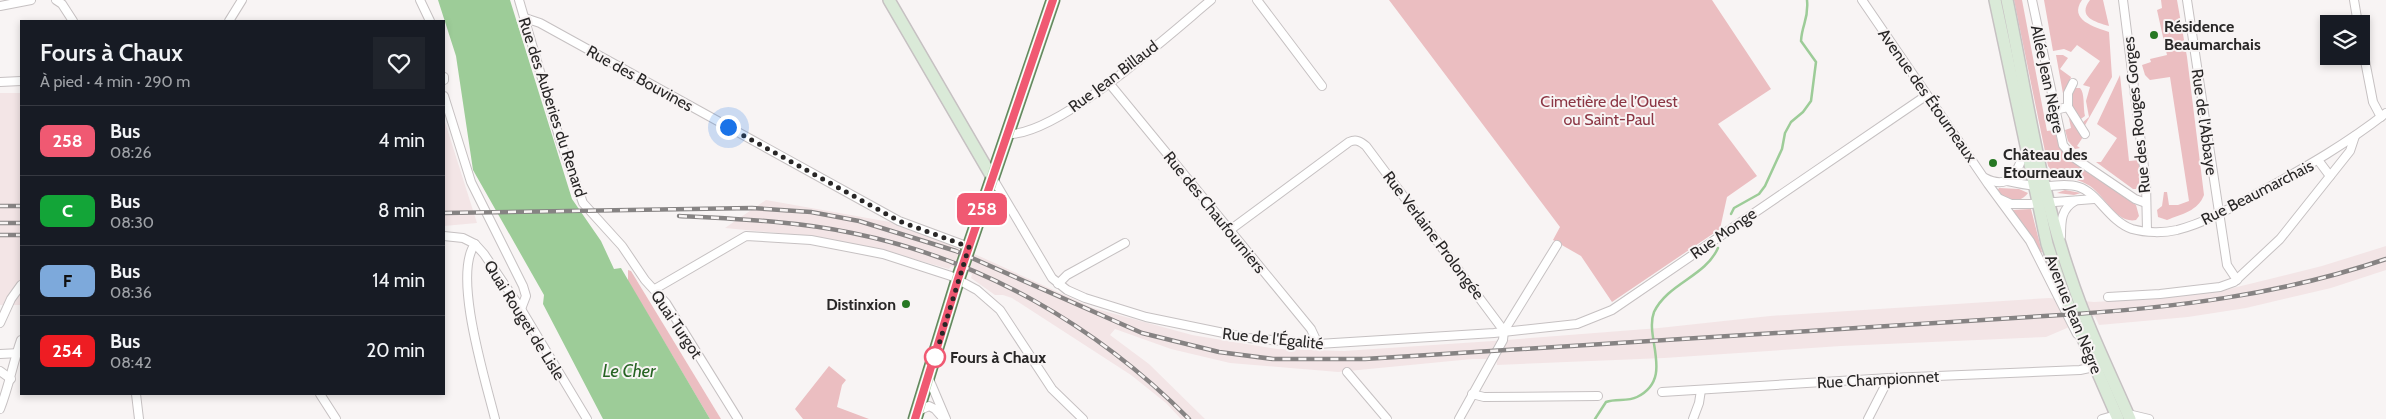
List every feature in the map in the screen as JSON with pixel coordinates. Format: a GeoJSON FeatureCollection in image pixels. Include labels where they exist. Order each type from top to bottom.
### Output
{"type":"FeatureCollection","features":[{"type":"Feature","properties":{"kind":"main road"},"geometry":{"type":"LineString","coordinates":[[889,0],[992,177]]}},
{"type":"Feature","properties":{"kind":"main road"},"geometry":{"type":"LineString","coordinates":[[916,415],[929,378],[958,279],[1053,0]]}},
{"type":"Feature","properties":{"kind":"main road","name":"Avenue Jean Nègre"},"geometry":{"type":"LineString","coordinates":[[1995,0],[2034,186],[2044,202],[2061,246],[2123,417]]}},
{"type":"Feature","properties":{"kind":"main road","name":"Avenue Jean Nègre"},"geometry":{"type":"LineString","coordinates":[[2007,0],[2046,186],[2044,202],[2054,270],[2094,367],[2123,417]]}},
{"type":"Feature","properties":{"kind":"street"},"geometry":{"type":"LineString","coordinates":[[0,6],[31,0]]}},
{"type":"Feature","properties":{"kind":"street"},"geometry":{"type":"LineString","coordinates":[[56,0],[62,4],[72,20]]}},
{"type":"Feature","properties":{"kind":"street"},"geometry":{"type":"LineString","coordinates":[[230,20],[242,0]]}},
{"type":"Feature","properties":{"kind":"street"},"geometry":{"type":"LineString","coordinates":[[420,0],[430,20]]}},
{"type":"Feature","properties":{"kind":"street","name":"Rue des Auberies du Renard"},"geometry":{"type":"LineString","coordinates":[[520,0],[574,184],[590,213]]}},
{"type":"Feature","properties":{"kind":"street","name":"Rue Jean Billaud"},"geometry":{"type":"LineString","coordinates":[[1006,134],[1026,132],[1078,106],[1211,0]]}},
{"type":"Feature","properties":{"kind":"street"},"geometry":{"type":"LineString","coordinates":[[1257,0],[1322,86]]}},
{"type":"Feature","properties":{"kind":"street","name":"Avenue des Étourneaux"},"geometry":{"type":"LineString","coordinates":[[1862,0],[2039,255],[2071,326],[2084,345]]}},
{"type":"Feature","properties":{"kind":"street","name":"Allée Jean Nègre"},"geometry":{"type":"LineString","coordinates":[[2032,0],[2062,145],[2073,158],[2135,199],[2146,203]]}},
{"type":"Feature","properties":{"kind":"street","name":"Rue des Rouges Gorges"},"geometry":{"type":"LineString","coordinates":[[2124,0],[2146,183],[2147,231]]}},
{"type":"Feature","properties":{"kind":"street","name":"Rue de l'Abbaye"},"geometry":{"type":"LineString","coordinates":[[2187,0],[2227,265],[2236,280]]}},
{"type":"Feature","properties":{"kind":"street"},"geometry":{"type":"LineString","coordinates":[[2354,0],[2356,15]]}},
{"type":"Feature","properties":{"kind":"street","name":"Rue des Bouvines"},"geometry":{"type":"LineString","coordinates":[[524,18],[540,23],[899,221],[969,247]]}},
{"type":"Feature","properties":{"kind":"street"},"geometry":{"type":"LineString","coordinates":[[2366,65],[2373,102],[2384,115]]}},
{"type":"Feature","properties":{"kind":"street"},"geometry":{"type":"LineString","coordinates":[[0,82],[20,81]]}},
{"type":"Feature","properties":{"kind":"street","name":"Rue des Chaufourniers"},"geometry":{"type":"LineString","coordinates":[[1109,83],[1311,328],[1318,344]]}},
{"type":"Feature","properties":{"kind":"street"},"geometry":{"type":"LineString","coordinates":[[2073,83],[2068,93],[2068,107],[2085,134]]}},
{"type":"Feature","properties":{"kind":"street","name":"Rue Monge"},"geometry":{"type":"LineString","coordinates":[[1504,331],[1577,324],[1612,310],[1804,176],[1838,156],[1927,95]]}},
{"type":"Feature","properties":{"kind":"street"},"geometry":{"type":"LineString","coordinates":[[445,99],[468,176],[523,286],[526,296],[521,310]]}},
{"type":"Feature","properties":{"kind":"street"},"geometry":{"type":"LineString","coordinates":[[2055,110],[2068,107]]}},
{"type":"Feature","properties":{"kind":"street","name":"Rue Beaumarchais"},"geometry":{"type":"LineString","coordinates":[[1985,178],[1999,183],[2008,181],[2034,186],[2064,184],[2079,187],[2120,223],[2147,231],[2177,230],[2220,214],[2318,160],[2384,115]]}},
{"type":"Feature","properties":{"kind":"street"},"geometry":{"type":"LineString","coordinates":[[2108,297],[2160,294],[2220,287],[2236,280],[2280,239],[2350,151],[2355,136]]}},
{"type":"Feature","properties":{"kind":"street","name":"Rue Verlaine Prolongée"},"geometry":{"type":"LineString","coordinates":[[1230,230],[1349,142],[1354,140],[1361,141],[1372,153],[1504,331]]}},
{"type":"Feature","properties":{"kind":"street"},"geometry":{"type":"LineString","coordinates":[[2008,181],[2016,172],[2026,148]]}},
{"type":"Feature","properties":{"kind":"street"},"geometry":{"type":"LineString","coordinates":[[2318,160],[2330,176]]}},
{"type":"Feature","properties":{"kind":"street"},"geometry":{"type":"LineString","coordinates":[[992,177],[1055,281],[1125,243]]}},
{"type":"Feature","properties":{"kind":"street"},"geometry":{"type":"LineString","coordinates":[[1998,198],[2011,204],[2079,199],[2094,200]]}},
{"type":"Feature","properties":{"kind":"street"},"geometry":{"type":"LineString","coordinates":[[2061,246],[2061,222],[2064,211],[2068,205],[2079,199]]}},
{"type":"Feature","properties":{"kind":"street","name":"Quai Turgot"},"geometry":{"type":"LineString","coordinates":[[590,213],[622,246],[666,303],[738,419]]}},
{"type":"Feature","properties":{"kind":"street","name":"Quai Rouget de Lisle"},"geometry":{"type":"LineString","coordinates":[[447,236],[463,238],[475,244],[492,264],[586,419]]}},
{"type":"Feature","properties":{"kind":"street"},"geometry":{"type":"LineString","coordinates":[[655,289],[746,236],[811,240],[883,254],[958,279],[977,290],[1000,310],[1052,389],[1084,419]]}},
{"type":"Feature","properties":{"kind":"street"},"geometry":{"type":"LineString","coordinates":[[475,244],[471,250],[467,265],[471,320],[495,419]]}},
{"type":"Feature","properties":{"kind":"street"},"geometry":{"type":"LineString","coordinates":[[1459,419],[1503,340],[1504,331],[1557,245]]}},
{"type":"Feature","properties":{"kind":"street","name":"Rue de l'Égalité"},"geometry":{"type":"LineString","coordinates":[[1055,281],[1110,307],[1185,326],[1248,338],[1318,344],[1504,331]]}},
{"type":"Feature","properties":{"kind":"street"},"geometry":{"type":"LineString","coordinates":[[0,323],[11,298],[20,285]]}},
{"type":"Feature","properties":{"kind":"street"},"geometry":{"type":"LineString","coordinates":[[0,354],[19,353],[0,409]]}},
{"type":"Feature","properties":{"kind":"street","name":"Rue Championnet"},"geometry":{"type":"LineString","coordinates":[[1662,392],[1889,378],[2080,370],[2094,367]]}},
{"type":"Feature","properties":{"kind":"street"},"geometry":{"type":"LineString","coordinates":[[0,371],[10,379]]}},
{"type":"Feature","properties":{"kind":"street"},"geometry":{"type":"LineString","coordinates":[[1347,372],[1387,419]]}},
{"type":"Feature","properties":{"kind":"street"},"geometry":{"type":"LineString","coordinates":[[929,378],[945,419]]}},
{"type":"Feature","properties":{"kind":"street"},"geometry":{"type":"LineString","coordinates":[[1868,419],[1889,378]]}},
{"type":"Feature","properties":{"kind":"street"},"geometry":{"type":"LineString","coordinates":[[1693,419],[1699,403],[1701,390]]}},
{"type":"Feature","properties":{"kind":"street"},"geometry":{"type":"LineString","coordinates":[[1472,394],[1484,397],[1598,396]]}},
{"type":"Feature","properties":{"kind":"street"},"geometry":{"type":"LineString","coordinates":[[136,395],[139,419]]}},
{"type":"Feature","properties":{"kind":"street"},"geometry":{"type":"LineString","coordinates":[[321,395],[336,419]]}},
{"type":"Feature","properties":{"kind":"street"},"geometry":{"type":"LineString","coordinates":[[916,415],[929,406],[945,419]]}},
{"type":"Feature","properties":{"kind":"street"},"geometry":{"type":"LineString","coordinates":[[2102,419],[2123,417],[2149,419]]}},
{"type":"Feature","properties":{"kind":"shaded area"},"geometry":{"type":"Polygon","coordinates":[[[0,93],[20,93],[20,305],[0,305],[0,93]]]}},
{"type":"Feature","properties":{"kind":"shaded area"},"geometry":{"type":"Polygon","coordinates":[[[445,122],[477,223],[445,226],[445,122]]]}},
{"type":"Feature","properties":{"kind":"shaded area"},"geometry":{"type":"Polygon","coordinates":[[[766,200],[890,222],[979,256],[1093,308],[1192,335],[1277,349],[1344,351],[1659,328],[1770,316],[2049,298],[2094,302],[2146,299],[2225,290],[2322,266],[2386,246],[2386,270],[2331,288],[2246,308],[2188,317],[2099,325],[2095,316],[2046,337],[1841,346],[1664,358],[1497,365],[1496,359],[1472,359],[1338,372],[1230,363],[1171,349],[1115,329],[1110,335],[1149,364],[1205,419],[1181,419],[1166,403],[1131,375],[1012,298],[995,295],[971,278],[972,274],[951,266],[949,269],[882,250],[821,237],[725,228],[766,200]]]}},
{"type":"Feature","properties":{"kind":"green space","name":"Cimetière de l’Ouest ou Saint-Paul"},"geometry":{"type":"Polygon","coordinates":[[[1389,0],[1712,0],[1771,89],[1718,124],[1757,176],[1727,197],[1720,229],[1612,302],[1581,256],[1553,240],[1560,227],[1389,0]]]}},
{"type":"Feature","properties":{"kind":"green space"},"geometry":{"type":"Polygon","coordinates":[[[2014,0],[2022,0],[2047,131],[2054,130],[2061,150],[2077,164],[2136,205],[2139,216],[2136,220],[2122,218],[2090,186],[2078,180],[2056,176],[2048,166],[2014,0]]]}},
{"type":"Feature","properties":{"kind":"green space"},"geometry":{"type":"Polygon","coordinates":[[[2044,0],[2082,0],[2078,13],[2081,18],[2091,25],[2109,32],[2112,77],[2084,127],[2082,123],[2089,117],[2086,101],[2090,87],[2083,85],[2100,61],[2077,45],[2071,52],[2064,49],[2053,51],[2044,0]]]}},
{"type":"Feature","properties":{"kind":"green space"},"geometry":{"type":"Polygon","coordinates":[[[2090,0],[2103,0],[2109,26],[2089,18],[2086,11],[2090,0]]]}},
{"type":"Feature","properties":{"kind":"green space"},"geometry":{"type":"Polygon","coordinates":[[[2161,0],[2177,0],[2187,57],[2204,195],[2194,208],[2167,220],[2158,217],[2157,210],[2162,206],[2164,192],[2167,192],[2169,205],[2178,205],[2189,201],[2170,77],[2150,80],[2145,75],[2142,65],[2151,62],[2150,59],[2167,55],[2157,10],[2162,8],[2161,0]]]}},
{"type":"Feature","properties":{"kind":"green space"},"geometry":{"type":"Polygon","coordinates":[[[2056,55],[2063,55],[2068,58],[2060,69],[2071,77],[2064,99],[2056,55]]]}},
{"type":"Feature","properties":{"kind":"green space"},"geometry":{"type":"Polygon","coordinates":[[[2120,75],[2129,161],[2139,160],[2139,184],[2136,189],[2133,189],[2096,162],[2101,162],[2117,138],[2097,124],[2120,75]]]}},
{"type":"Feature","properties":{"kind":"green space"},"geometry":{"type":"Polygon","coordinates":[[[2074,88],[2082,90],[2083,97],[2085,116],[2078,121],[2072,105],[2074,88]]]}},
{"type":"Feature","properties":{"kind":"green space"},"geometry":{"type":"Polygon","coordinates":[[[2068,114],[2083,137],[2077,146],[2080,148],[2075,149],[2068,141],[2065,130],[2071,128],[2068,114]]]}},
{"type":"Feature","properties":{"kind":"green space"},"geometry":{"type":"Polygon","coordinates":[[[1999,188],[2019,189],[2028,193],[2020,199],[2012,200],[2000,194],[1997,191],[1999,188]]]}},
{"type":"Feature","properties":{"kind":"green space"},"geometry":{"type":"Polygon","coordinates":[[[2065,190],[2081,193],[2074,195],[2057,193],[2065,190]]]}},
{"type":"Feature","properties":{"kind":"green space"},"geometry":{"type":"Polygon","coordinates":[[[2031,209],[2042,252],[2040,253],[2012,210],[2031,209]]]}},
{"type":"Feature","properties":{"kind":"green space"},"geometry":{"type":"Polygon","coordinates":[[[628,270],[631,271],[721,419],[710,419],[628,281],[628,270]]]}},
{"type":"Feature","properties":{"kind":"green space"},"geometry":{"type":"Polygon","coordinates":[[[829,366],[846,380],[842,385],[837,407],[869,419],[803,419],[795,409],[829,366]]]}},
{"type":"Feature","properties":{"kind":"water","name":"Le Cher"},"geometry":{"type":"Polygon","coordinates":[[[438,0],[510,0],[572,199],[601,241],[614,269],[621,268],[710,419],[603,419],[543,304],[544,295],[473,170],[456,56],[438,0]]]}},
{"type":"Feature","properties":{"kind":"waterway"},"geometry":{"type":"LineString","coordinates":[[1731,214],[1734,208],[1759,194],[1765,186],[1782,149],[1785,133],[1791,122],[1803,112],[1811,101],[1816,62],[1801,41],[1807,12],[1807,0]]}},
{"type":"Feature","properties":{"kind":"waterway"},"geometry":{"type":"LineString","coordinates":[[1595,419],[1606,402],[1637,397],[1648,389],[1654,379],[1656,369],[1652,334],[1654,312],[1660,302],[1704,266],[1718,248]]}},
{"type":"Feature","properties":{"kind":"railway"},"geometry":{"type":"LineString","coordinates":[[0,206],[20,206]]}},
{"type":"Feature","properties":{"kind":"railway"},"geometry":{"type":"LineString","coordinates":[[445,213],[752,208],[811,212],[859,221],[956,251],[1142,333],[1219,352],[1273,359],[1365,359],[2102,312],[2185,304],[2266,291],[2306,282],[2386,259]]}},
{"type":"Feature","properties":{"kind":"railway"},"geometry":{"type":"LineString","coordinates":[[679,216],[766,221],[831,229],[900,245],[946,260],[991,279],[1034,301],[1076,326],[1116,354],[1189,419]]}},
{"type":"Feature","properties":{"kind":"railway"},"geometry":{"type":"LineString","coordinates":[[0,223],[20,223]]}},
{"type":"Feature","properties":{"kind":"railway"},"geometry":{"type":"LineString","coordinates":[[0,235],[20,235]]}},
{"type":"Feature","properties":{"kind":"bus line","name":"258"},"geometry":{"type":"LineString","coordinates":[[915,419],[958,279],[1053,0]]}},
{"type":"Feature","properties":{"kind":"place","name":"Résidence Beaumarchais"},"geometry":{"type":"Point","coordinates":[2154,35]}},
{"type":"Feature","properties":{"kind":"place","name":"Château des Etourneaux"},"geometry":{"type":"Point","coordinates":[1993,163]}},
{"type":"Feature","properties":{"kind":"place","name":"Distinxion"},"geometry":{"type":"Point","coordinates":[906,304]}},
{"type":"Feature","properties":{"kind":"place","name":"Fours à Chaux"},"geometry":{"type":"Point","coordinates":[935,357]}},
{"type":"Feature","properties":{"kind":"route"},"geometry":{"type":"LineString","coordinates":[[728,127],[899,221],[969,247],[935,357]]}}]}
